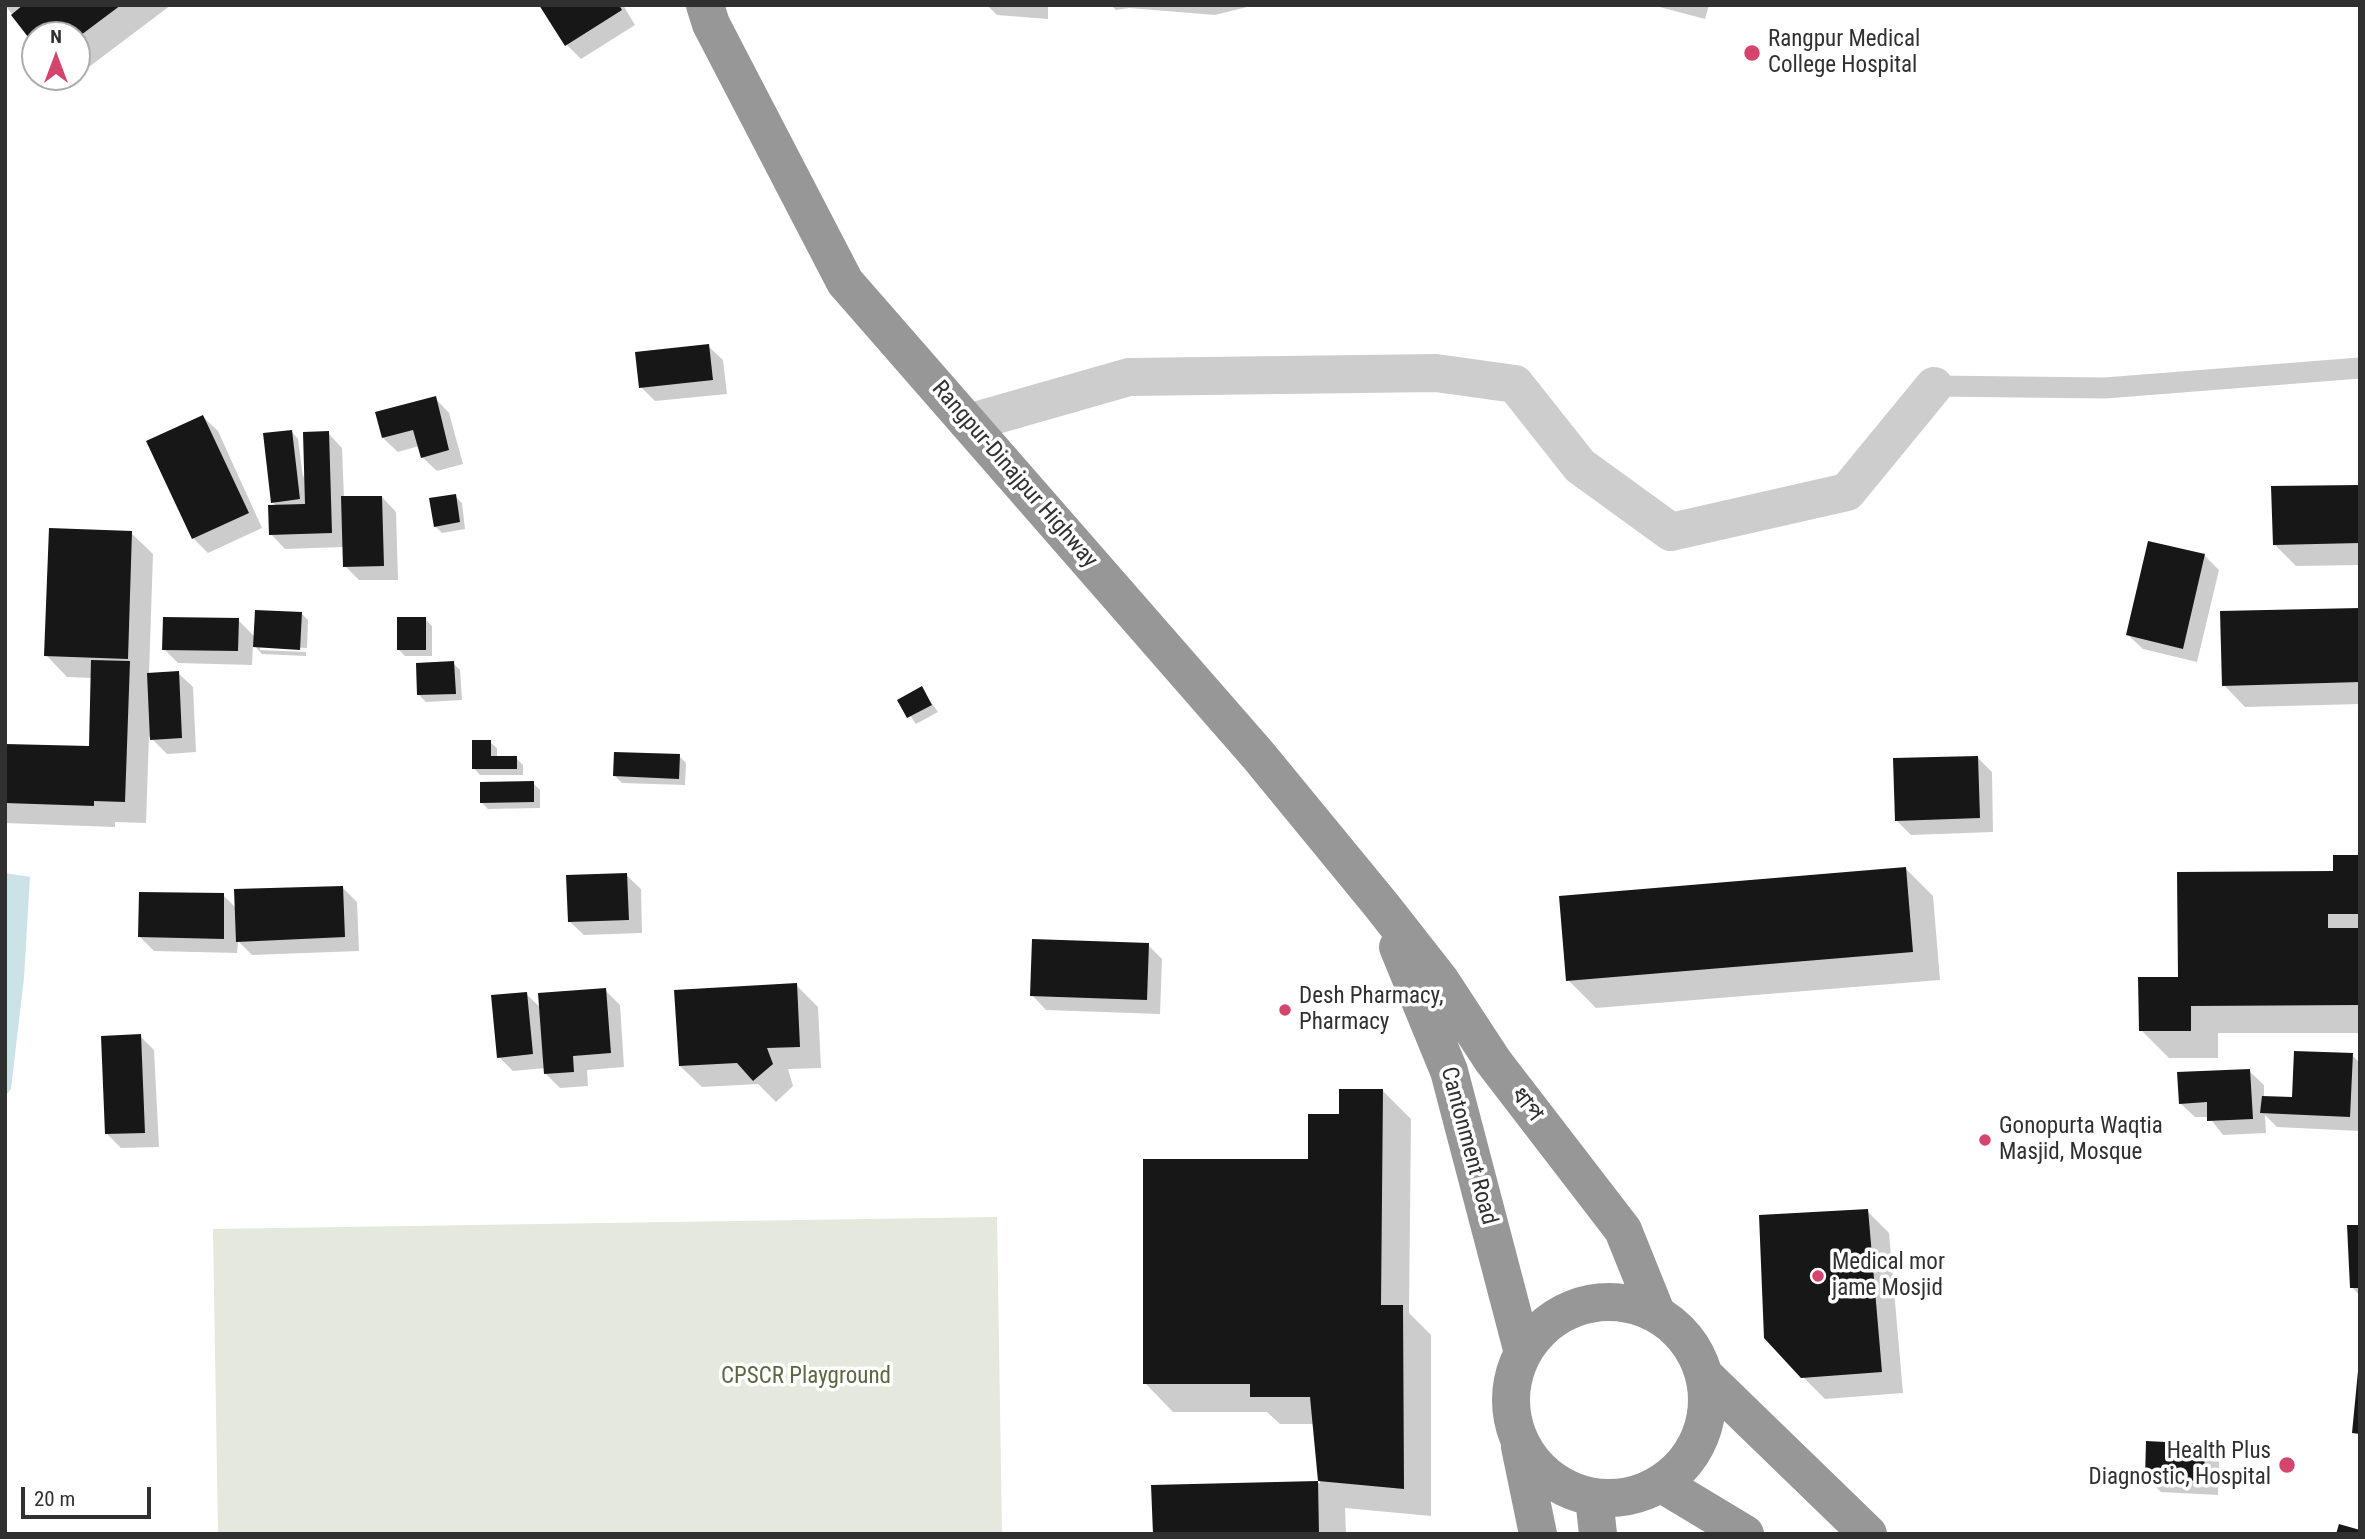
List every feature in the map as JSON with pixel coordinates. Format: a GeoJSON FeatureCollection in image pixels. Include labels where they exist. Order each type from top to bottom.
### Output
{"type":"FeatureCollection","features":[{"type":"Feature","properties":{"kind":"highway","name":"Rangpur-Dinajpur Highway"},"geometry":{"type":"LineString","coordinates":[[705,5],[711,24],[845,282],[1249,744],[1382,906]]}},
{"type":"Feature","properties":{"kind":"highway","name":"ধাপ"},"geometry":{"type":"LineString","coordinates":[[1382,906],[1440,980],[1493,1061],[1623,1230],[1656,1312]]}},
{"type":"Feature","properties":{"kind":"highway","name":"Cantonment Road"},"geometry":{"type":"LineString","coordinates":[[1382,906],[1449,1071],[1523,1353]]}},
{"type":"Feature","properties":{"kind":"highway"},"geometry":{"type":"LineString","coordinates":[[1538,1534],[1510,1404],[1516,1363],[1539,1328],[1574,1307],[1615,1301],[1656,1312],[1687,1338],[1705,1376],[1868,1534]]}},
{"type":"Feature","properties":{"kind":"highway"},"geometry":{"type":"LineString","coordinates":[[1519,1444],[1545,1476],[1596,1516],[1623,1498],[1662,1484],[1692,1455],[1707,1416],[1705,1376]]}},
{"type":"Feature","properties":{"kind":"highway"},"geometry":{"type":"LineString","coordinates":[[1662,1484],[1745,1534]]}},
{"type":"Feature","properties":{"kind":"street"},"geometry":{"type":"LineString","coordinates":[[968,423],[1129,377],[1436,373],[1515,384],[1580,466],[1671,532],[1847,492],[1934,386]]}},
{"type":"Feature","properties":{"kind":"lane"},"geometry":{"type":"LineString","coordinates":[[1934,386],[2105,388],[2360,368]]}},
{"type":"Feature","properties":{"kind":"green space","name":"CPSCR Playground"},"geometry":{"type":"Polygon","coordinates":[[[997,1217],[1002,1534],[218,1534],[213,1229],[997,1217]]]}},
{"type":"Feature","properties":{"kind":"water"},"geometry":{"type":"Polygon","coordinates":[[[5,873],[30,877],[24,978],[11,1089],[5,1096],[5,873]]]}},
{"type":"Feature","properties":{"kind":"building"},"geometry":{"type":"Polygon","coordinates":[[[23,5],[121,5],[91,28],[91,21],[21,21],[21,28],[11,15],[23,5]]]}},
{"type":"Feature","properties":{"kind":"building"},"geometry":{"type":"Polygon","coordinates":[[[539,5],[619,5],[622,10],[565,46],[539,5]]]}},
{"type":"Feature","properties":{"kind":"building"},"geometry":{"type":"Polygon","coordinates":[[[709,344],[713,380],[639,388],[635,352],[709,344]]]}},
{"type":"Feature","properties":{"kind":"building"},"geometry":{"type":"Polygon","coordinates":[[[436,396],[449,450],[421,458],[413,430],[382,438],[375,412],[436,396]]]}},
{"type":"Feature","properties":{"kind":"building"},"geometry":{"type":"Polygon","coordinates":[[[203,415],[249,513],[192,539],[146,441],[203,415]]]}},
{"type":"Feature","properties":{"kind":"building"},"geometry":{"type":"Polygon","coordinates":[[[292,430],[300,499],[271,503],[263,433],[292,430]]]}},
{"type":"Feature","properties":{"kind":"building"},"geometry":{"type":"Polygon","coordinates":[[[329,431],[332,533],[269,535],[268,505],[305,504],[303,432],[329,431]]]}},
{"type":"Feature","properties":{"kind":"building"},"geometry":{"type":"Polygon","coordinates":[[[2360,485],[2360,543],[2273,545],[2271,486],[2360,485]]]}},
{"type":"Feature","properties":{"kind":"building"},"geometry":{"type":"Polygon","coordinates":[[[456,494],[460,522],[434,527],[429,498],[456,494]]]}},
{"type":"Feature","properties":{"kind":"building"},"geometry":{"type":"Polygon","coordinates":[[[341,496],[382,496],[384,566],[343,567],[341,496]]]}},
{"type":"Feature","properties":{"kind":"building"},"geometry":{"type":"Polygon","coordinates":[[[49,528],[132,531],[128,659],[44,656],[49,528]]]}},
{"type":"Feature","properties":{"kind":"building"},"geometry":{"type":"Polygon","coordinates":[[[2148,541],[2205,554],[2183,649],[2126,635],[2148,541]]]}},
{"type":"Feature","properties":{"kind":"building"},"geometry":{"type":"Polygon","coordinates":[[[2360,608],[2360,682],[2222,686],[2220,611],[2360,608]]]}},
{"type":"Feature","properties":{"kind":"building"},"geometry":{"type":"Polygon","coordinates":[[[255,610],[302,612],[300,650],[253,647],[255,610]]]}},
{"type":"Feature","properties":{"kind":"building"},"geometry":{"type":"Polygon","coordinates":[[[163,617],[239,618],[238,651],[162,650],[163,617]]]}},
{"type":"Feature","properties":{"kind":"building"},"geometry":{"type":"Polygon","coordinates":[[[397,617],[426,617],[426,650],[397,650],[397,617]]]}},
{"type":"Feature","properties":{"kind":"building"},"geometry":{"type":"Polygon","coordinates":[[[91,660],[130,661],[125,802],[94,801],[94,806],[5,803],[5,744],[89,746],[91,660]]]}},
{"type":"Feature","properties":{"kind":"building"},"geometry":{"type":"Polygon","coordinates":[[[454,661],[456,694],[417,695],[416,663],[454,661]]]}},
{"type":"Feature","properties":{"kind":"building"},"geometry":{"type":"Polygon","coordinates":[[[179,671],[182,738],[150,740],[147,673],[179,671]]]}},
{"type":"Feature","properties":{"kind":"building"},"geometry":{"type":"Polygon","coordinates":[[[922,686],[932,705],[907,718],[897,700],[922,686]]]}},
{"type":"Feature","properties":{"kind":"building"},"geometry":{"type":"Polygon","coordinates":[[[472,740],[491,740],[491,756],[517,756],[517,769],[472,769],[472,740]]]}},
{"type":"Feature","properties":{"kind":"building"},"geometry":{"type":"Polygon","coordinates":[[[614,752],[680,754],[679,779],[613,776],[614,752]]]}},
{"type":"Feature","properties":{"kind":"building"},"geometry":{"type":"Polygon","coordinates":[[[1978,756],[1980,818],[1895,821],[1893,758],[1978,756]]]}},
{"type":"Feature","properties":{"kind":"building"},"geometry":{"type":"Polygon","coordinates":[[[534,781],[534,802],[480,803],[480,782],[534,781]]]}},
{"type":"Feature","properties":{"kind":"building"},"geometry":{"type":"Polygon","coordinates":[[[2333,855],[2360,855],[2360,914],[2328,914],[2328,928],[2360,928],[2360,1005],[2191,1006],[2191,1031],[2139,1031],[2138,977],[2178,977],[2177,872],[2333,871],[2333,855]]]}},
{"type":"Feature","properties":{"kind":"building"},"geometry":{"type":"Polygon","coordinates":[[[1906,867],[1913,952],[1566,981],[1559,896],[1906,867]]]}},
{"type":"Feature","properties":{"kind":"building"},"geometry":{"type":"Polygon","coordinates":[[[627,873],[629,920],[568,922],[566,875],[627,873]]]}},
{"type":"Feature","properties":{"kind":"building"},"geometry":{"type":"Polygon","coordinates":[[[343,886],[345,937],[236,942],[234,889],[343,886]]]}},
{"type":"Feature","properties":{"kind":"building"},"geometry":{"type":"Polygon","coordinates":[[[139,892],[224,893],[224,939],[138,937],[139,892]]]}},
{"type":"Feature","properties":{"kind":"building"},"geometry":{"type":"Polygon","coordinates":[[[1032,939],[1149,943],[1147,1000],[1030,996],[1032,939]]]}},
{"type":"Feature","properties":{"kind":"building"},"geometry":{"type":"Polygon","coordinates":[[[797,983],[800,1047],[767,1048],[773,1064],[753,1081],[737,1063],[679,1066],[674,990],[797,983]]]}},
{"type":"Feature","properties":{"kind":"building"},"geometry":{"type":"Polygon","coordinates":[[[606,988],[611,1053],[573,1056],[574,1072],[544,1074],[538,993],[606,988]]]}},
{"type":"Feature","properties":{"kind":"building"},"geometry":{"type":"Polygon","coordinates":[[[527,992],[533,1054],[497,1058],[491,995],[527,992]]]}},
{"type":"Feature","properties":{"kind":"building"},"geometry":{"type":"Polygon","coordinates":[[[141,1034],[145,1133],[105,1134],[101,1036],[141,1034]]]}},
{"type":"Feature","properties":{"kind":"building"},"geometry":{"type":"Polygon","coordinates":[[[2294,1051],[2353,1053],[2350,1117],[2260,1113],[2262,1096],[2292,1097],[2294,1051]]]}},
{"type":"Feature","properties":{"kind":"building"},"geometry":{"type":"Polygon","coordinates":[[[2250,1069],[2253,1119],[2207,1121],[2207,1102],[2179,1104],[2177,1072],[2250,1069]]]}},
{"type":"Feature","properties":{"kind":"building"},"geometry":{"type":"Polygon","coordinates":[[[1339,1089],[1383,1089],[1381,1305],[1403,1305],[1404,1489],[1318,1481],[1310,1397],[1250,1397],[1250,1384],[1143,1384],[1143,1159],[1308,1159],[1308,1114],[1339,1114],[1339,1089]]]}},
{"type":"Feature","properties":{"kind":"building","name":"Medical mor jame Mosjid"},"geometry":{"type":"Polygon","coordinates":[[[1868,1209],[1882,1372],[1801,1378],[1764,1338],[1759,1215],[1868,1209]]]}},
{"type":"Feature","properties":{"kind":"building"},"geometry":{"type":"Polygon","coordinates":[[[2347,1225],[2360,1225],[2360,1288],[2350,1288],[2347,1225]]]}},
{"type":"Feature","properties":{"kind":"building"},"geometry":{"type":"Polygon","coordinates":[[[2360,1371],[2360,1434],[2352,1433],[2360,1371]]]}},
{"type":"Feature","properties":{"kind":"building"},"geometry":{"type":"Polygon","coordinates":[[[2146,1441],[2205,1444],[2204,1481],[2145,1479],[2146,1441]]]}},
{"type":"Feature","properties":{"kind":"building"},"geometry":{"type":"Polygon","coordinates":[[[1318,1481],[1319,1534],[1153,1534],[1151,1485],[1318,1481]]]}},
{"type":"Feature","properties":{"kind":"building"},"geometry":{"type":"Polygon","coordinates":[[[2339,1524],[2360,1530],[2360,1534],[2336,1534],[2339,1524]]]}},
{"type":"Feature","properties":{"kind":"place","name":"Rangpur Medical College Hospital"},"geometry":{"type":"Point","coordinates":[1752,53]}},
{"type":"Feature","properties":{"kind":"place","name":"Desh Pharmacy, Pharmacy"},"geometry":{"type":"Point","coordinates":[1285,1010]}},
{"type":"Feature","properties":{"kind":"place","name":"Gonopurta Waqtia Masjid, Mosque"},"geometry":{"type":"Point","coordinates":[1985,1140]}},
{"type":"Feature","properties":{"kind":"place","name":"Medical mor jame Mosjid"},"geometry":{"type":"Point","coordinates":[1818,1276]}},
{"type":"Feature","properties":{"kind":"place","name":"Health Plus Diagnostic, Hospital"},"geometry":{"type":"Point","coordinates":[2287,1465]}}]}
